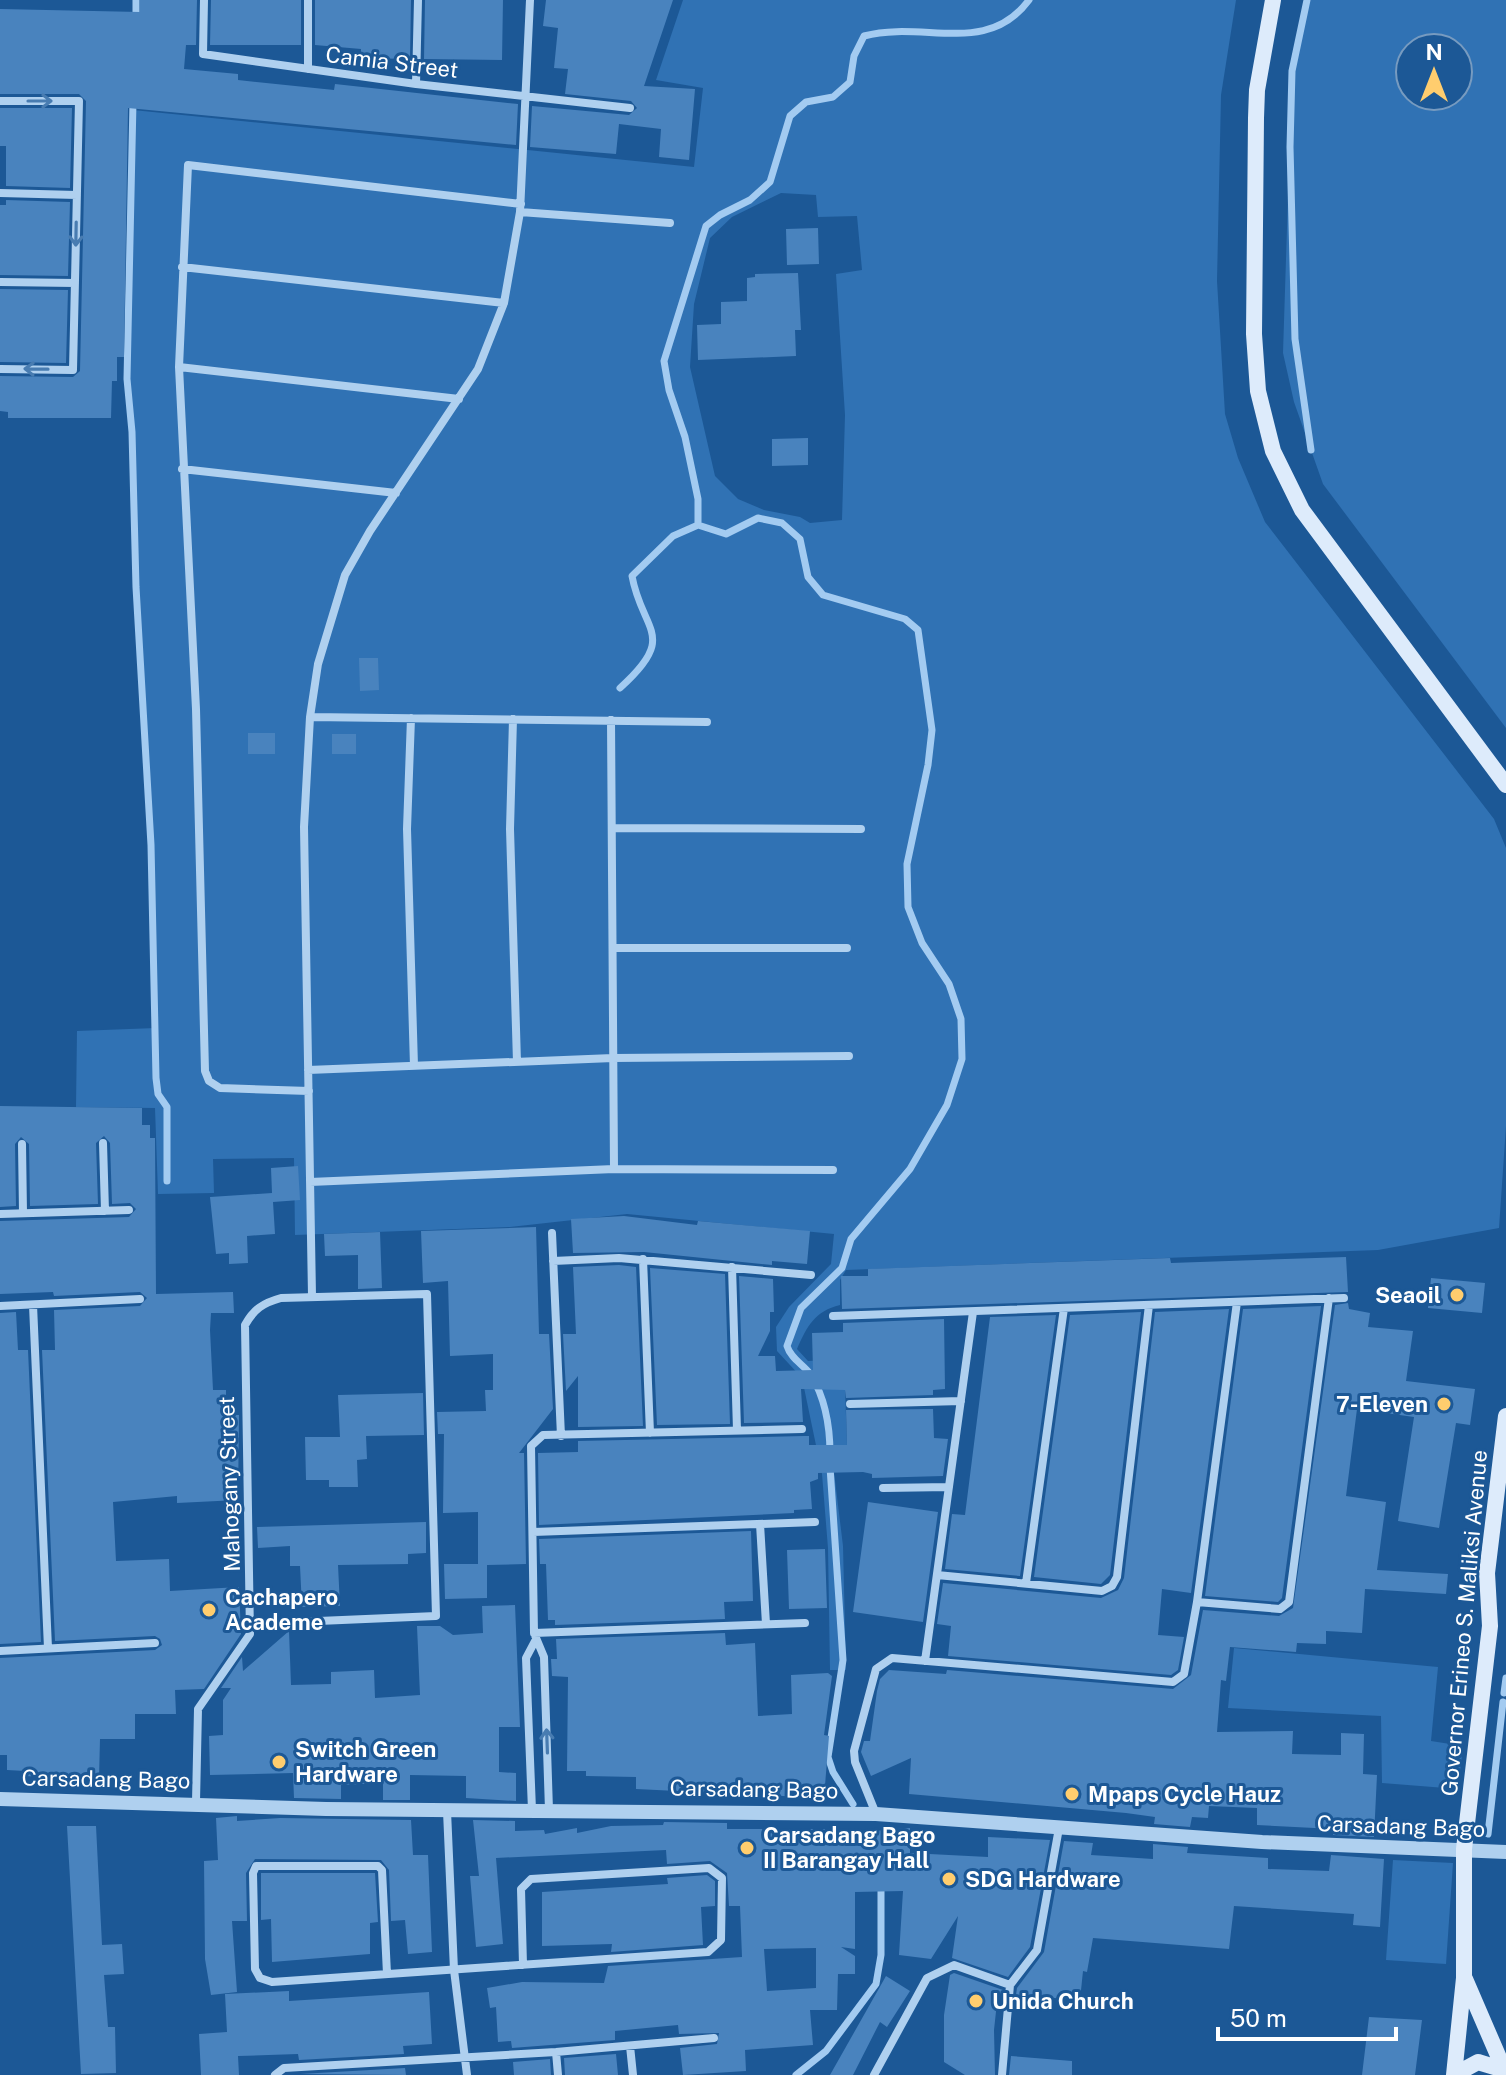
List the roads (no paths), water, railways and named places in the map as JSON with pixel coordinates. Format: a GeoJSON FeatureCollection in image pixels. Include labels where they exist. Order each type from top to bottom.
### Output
{"type":"FeatureCollection","features":[{"type":"Feature","properties":{"kind":"main road"},"geometry":{"type":"LineString","coordinates":[[1273,0],[1257,90],[1256,118],[1254,334],[1264,423],[1285,480],[1302,510],[1506,785]]}},
{"type":"Feature","properties":{"kind":"main road","name":"Governor Erineo S. Maliksi Avenue"},"geometry":{"type":"LineString","coordinates":[[1454,2075],[1464,1978],[1464,1849],[1490,1626],[1487,1573],[1506,1416]]}},
{"type":"Feature","properties":{"kind":"main road","name":"Governor Erineo S. Maliksi Avenue"},"geometry":{"type":"LineString","coordinates":[[1464,1978],[1505,2072]]}},
{"type":"Feature","properties":{"kind":"main road"},"geometry":{"type":"LineString","coordinates":[[1454,2075],[1478,2062],[1505,2072]]}},
{"type":"Feature","properties":{"kind":"street","name":"Camia Street"},"geometry":{"type":"LineString","coordinates":[[204,0],[203,54],[416,84],[630,108]]}},
{"type":"Feature","properties":{"kind":"street"},"geometry":{"type":"LineString","coordinates":[[308,0],[308,69]]}},
{"type":"Feature","properties":{"kind":"street"},"geometry":{"type":"LineString","coordinates":[[416,84],[418,0]]}},
{"type":"Feature","properties":{"kind":"street"},"geometry":{"type":"LineString","coordinates":[[251,1624],[436,1616],[427,1294],[312,1296],[304,827],[310,717],[318,664],[345,575],[478,369],[504,303],[520,208],[530,0]]}},
{"type":"Feature","properties":{"kind":"street"},"geometry":{"type":"LineString","coordinates":[[0,101],[79,101],[73,370],[0,369]]}},
{"type":"Feature","properties":{"kind":"street"},"geometry":{"type":"LineString","coordinates":[[309,1091],[220,1088],[209,1081],[205,1071],[196,709],[179,367],[188,165],[520,208],[670,223]]}},
{"type":"Feature","properties":{"kind":"street"},"geometry":{"type":"LineString","coordinates":[[0,193],[77,195]]}},
{"type":"Feature","properties":{"kind":"street"},"geometry":{"type":"LineString","coordinates":[[182,267],[504,303]]}},
{"type":"Feature","properties":{"kind":"street"},"geometry":{"type":"LineString","coordinates":[[0,282],[75,283]]}},
{"type":"Feature","properties":{"kind":"street"},"geometry":{"type":"LineString","coordinates":[[179,367],[459,399]]}},
{"type":"Feature","properties":{"kind":"street"},"geometry":{"type":"LineString","coordinates":[[182,469],[396,493]]}},
{"type":"Feature","properties":{"kind":"street"},"geometry":{"type":"LineString","coordinates":[[310,717],[707,722]]}},
{"type":"Feature","properties":{"kind":"street"},"geometry":{"type":"LineString","coordinates":[[411,718],[407,829],[414,1066]]}},
{"type":"Feature","properties":{"kind":"street"},"geometry":{"type":"LineString","coordinates":[[513,719],[510,829],[517,1062]]}},
{"type":"Feature","properties":{"kind":"street"},"geometry":{"type":"LineString","coordinates":[[611,720],[614,1169]]}},
{"type":"Feature","properties":{"kind":"street"},"geometry":{"type":"LineString","coordinates":[[612,828],[861,829]]}},
{"type":"Feature","properties":{"kind":"street"},"geometry":{"type":"LineString","coordinates":[[613,948],[847,948]]}},
{"type":"Feature","properties":{"kind":"street"},"geometry":{"type":"LineString","coordinates":[[308,1070],[613,1058],[849,1056]]}},
{"type":"Feature","properties":{"kind":"street"},"geometry":{"type":"LineString","coordinates":[[103,1143],[105,1211]]}},
{"type":"Feature","properties":{"kind":"street"},"geometry":{"type":"LineString","coordinates":[[22,1144],[23,1213]]}},
{"type":"Feature","properties":{"kind":"street"},"geometry":{"type":"LineString","coordinates":[[310,1182],[614,1169],[833,1170]]}},
{"type":"Feature","properties":{"kind":"street"},"geometry":{"type":"LineString","coordinates":[[0,1214],[129,1210]]}},
{"type":"Feature","properties":{"kind":"street"},"geometry":{"type":"LineString","coordinates":[[552,1233],[561,1436]]}},
{"type":"Feature","properties":{"kind":"street"},"geometry":{"type":"LineString","coordinates":[[553,1261],[643,1259],[811,1275]]}},
{"type":"Feature","properties":{"kind":"street"},"geometry":{"type":"LineString","coordinates":[[643,1259],[650,1433]]}},
{"type":"Feature","properties":{"kind":"street"},"geometry":{"type":"LineString","coordinates":[[732,1267],[737,1430]]}},
{"type":"Feature","properties":{"kind":"street","name":"Mahogany Street"},"geometry":{"type":"LineString","coordinates":[[196,1802],[198,1709],[203,1697],[246,1644],[251,1624],[243,1339],[251,1313],[264,1302],[312,1296]]}},
{"type":"Feature","properties":{"kind":"street"},"geometry":{"type":"LineString","coordinates":[[1197,1602],[1280,1609],[1289,1602],[1329,1298]]}},
{"type":"Feature","properties":{"kind":"street"},"geometry":{"type":"LineString","coordinates":[[833,1316],[1344,1298]]}},
{"type":"Feature","properties":{"kind":"street"},"geometry":{"type":"LineString","coordinates":[[0,1306],[140,1299]]}},
{"type":"Feature","properties":{"kind":"street"},"geometry":{"type":"LineString","coordinates":[[876,1814],[855,1762],[854,1751],[876,1669],[892,1658],[1173,1682],[1184,1674],[1197,1602],[1237,1302]]}},
{"type":"Feature","properties":{"kind":"street"},"geometry":{"type":"LineString","coordinates":[[33,1305],[48,1648]]}},
{"type":"Feature","properties":{"kind":"street"},"geometry":{"type":"LineString","coordinates":[[937,1575],[1102,1591],[1112,1586],[1117,1577],[1149,1305]]}},
{"type":"Feature","properties":{"kind":"street"},"geometry":{"type":"LineString","coordinates":[[1026,1583],[1064,1308]]}},
{"type":"Feature","properties":{"kind":"street"},"geometry":{"type":"LineString","coordinates":[[925,1661],[973,1312]]}},
{"type":"Feature","properties":{"kind":"street"},"geometry":{"type":"LineString","coordinates":[[850,1404],[961,1401]]}},
{"type":"Feature","properties":{"kind":"street"},"geometry":{"type":"LineString","coordinates":[[549,1810],[544,1657],[535,1637],[531,1446],[543,1435],[802,1429]]}},
{"type":"Feature","properties":{"kind":"street"},"geometry":{"type":"LineString","coordinates":[[883,1488],[949,1487]]}},
{"type":"Feature","properties":{"kind":"street"},"geometry":{"type":"LineString","coordinates":[[533,1532],[815,1522]]}},
{"type":"Feature","properties":{"kind":"street"},"geometry":{"type":"LineString","coordinates":[[760,1524],[766,1624]]}},
{"type":"Feature","properties":{"kind":"street"},"geometry":{"type":"LineString","coordinates":[[535,1637],[805,1623]]}},
{"type":"Feature","properties":{"kind":"street"},"geometry":{"type":"LineString","coordinates":[[532,1810],[526,1658],[535,1637]]}},
{"type":"Feature","properties":{"kind":"street"},"geometry":{"type":"LineString","coordinates":[[0,1651],[155,1643]]}},
{"type":"Feature","properties":{"kind":"street","name":"Carsadang Bago"},"geometry":{"type":"LineString","coordinates":[[0,1799],[447,1811],[876,1814],[1292,1844],[1506,1852]]}},
{"type":"Feature","properties":{"kind":"street"},"geometry":{"type":"LineString","coordinates":[[447,1811],[454,1970],[467,2075]]}},
{"type":"Feature","properties":{"kind":"street"},"geometry":{"type":"LineString","coordinates":[[1002,2075],[1010,1985],[1037,1950],[1059,1828]]}},
{"type":"Feature","properties":{"kind":"street"},"geometry":{"type":"LineString","coordinates":[[387,1974],[382,1870],[378,1866],[256,1866],[253,1873],[255,1969],[260,1978],[272,1982],[454,1970],[708,1952],[721,1940],[722,1878],[709,1868],[531,1879],[521,1889],[523,1965]]}},
{"type":"Feature","properties":{"kind":"street"},"geometry":{"type":"LineString","coordinates":[[874,2075],[927,1978],[954,1965],[1010,1985]]}},
{"type":"Feature","properties":{"kind":"street"},"geometry":{"type":"LineString","coordinates":[[275,2075],[284,2068],[556,2052],[714,2038]]}},
{"type":"Feature","properties":{"kind":"street"},"geometry":{"type":"LineString","coordinates":[[630,2046],[633,2075]]}},
{"type":"Feature","properties":{"kind":"street"},"geometry":{"type":"LineString","coordinates":[[556,2052],[558,2075]]}},
{"type":"Feature","properties":{"kind":"waterway"},"geometry":{"type":"LineString","coordinates":[[136,0],[136,18]]}},
{"type":"Feature","properties":{"kind":"waterway"},"geometry":{"type":"LineString","coordinates":[[830,1454],[828,1424],[820,1393],[811,1375],[787,1346],[801,1308],[842,1268],[851,1239],[910,1169],[947,1105],[962,1059],[961,1019],[949,984],[922,943],[908,907],[907,864],[928,765],[932,730],[918,630],[905,619],[823,595],[808,577],[800,539],[782,523],[758,518],[726,534],[698,525],[698,499],[664,361],[706,226],[750,200],[770,182],[790,116],[806,102],[833,97],[850,82],[854,56],[864,36],[887,32],[974,32],[994,27],[1012,17],[1029,0]]}},
{"type":"Feature","properties":{"kind":"waterway"},"geometry":{"type":"LineString","coordinates":[[1307,0],[1292,71],[1290,147],[1295,339],[1311,450]]}},
{"type":"Feature","properties":{"kind":"waterway"},"geometry":{"type":"LineString","coordinates":[[133,102],[127,379],[151,845],[156,1078],[158,1094],[167,1107],[167,1181]]}},
{"type":"Feature","properties":{"kind":"waterway"},"geometry":{"type":"LineString","coordinates":[[620,688],[638,670],[652,644],[652,633],[632,576],[673,536],[698,525]]}},
{"type":"Feature","properties":{"kind":"waterway"},"geometry":{"type":"LineString","coordinates":[[830,1467],[843,1660],[828,1757],[833,1772],[853,1804]]}},
{"type":"Feature","properties":{"kind":"waterway"},"geometry":{"type":"LineString","coordinates":[[1504,1693],[1506,1678]]}},
{"type":"Feature","properties":{"kind":"waterway"},"geometry":{"type":"LineString","coordinates":[[1488,1834],[1503,1702]]}},
{"type":"Feature","properties":{"kind":"waterway"},"geometry":{"type":"LineString","coordinates":[[796,2075],[826,2051],[876,1984],[881,1955],[881,1886]]}},
{"type":"Feature","properties":{"kind":"place","name":"Seaoil"},"geometry":{"type":"Point","coordinates":[1457,1295]}},
{"type":"Feature","properties":{"kind":"place","name":"7-Eleven"},"geometry":{"type":"Point","coordinates":[1444,1404]}},
{"type":"Feature","properties":{"kind":"place","name":"Cachapero Academe"},"geometry":{"type":"Point","coordinates":[209,1610]}},
{"type":"Feature","properties":{"kind":"place","name":"Switch Green Hardware"},"geometry":{"type":"Point","coordinates":[279,1762]}},
{"type":"Feature","properties":{"kind":"place","name":"Mpaps Cycle Hauz"},"geometry":{"type":"Point","coordinates":[1072,1794]}},
{"type":"Feature","properties":{"kind":"place","name":"Carsadang Bago II Barangay Hall"},"geometry":{"type":"Point","coordinates":[747,1848]}},
{"type":"Feature","properties":{"kind":"place","name":"SDG Hardware"},"geometry":{"type":"Point","coordinates":[949,1879]}},
{"type":"Feature","properties":{"kind":"place","name":"Unida Church"},"geometry":{"type":"Point","coordinates":[976,2001]}}]}
